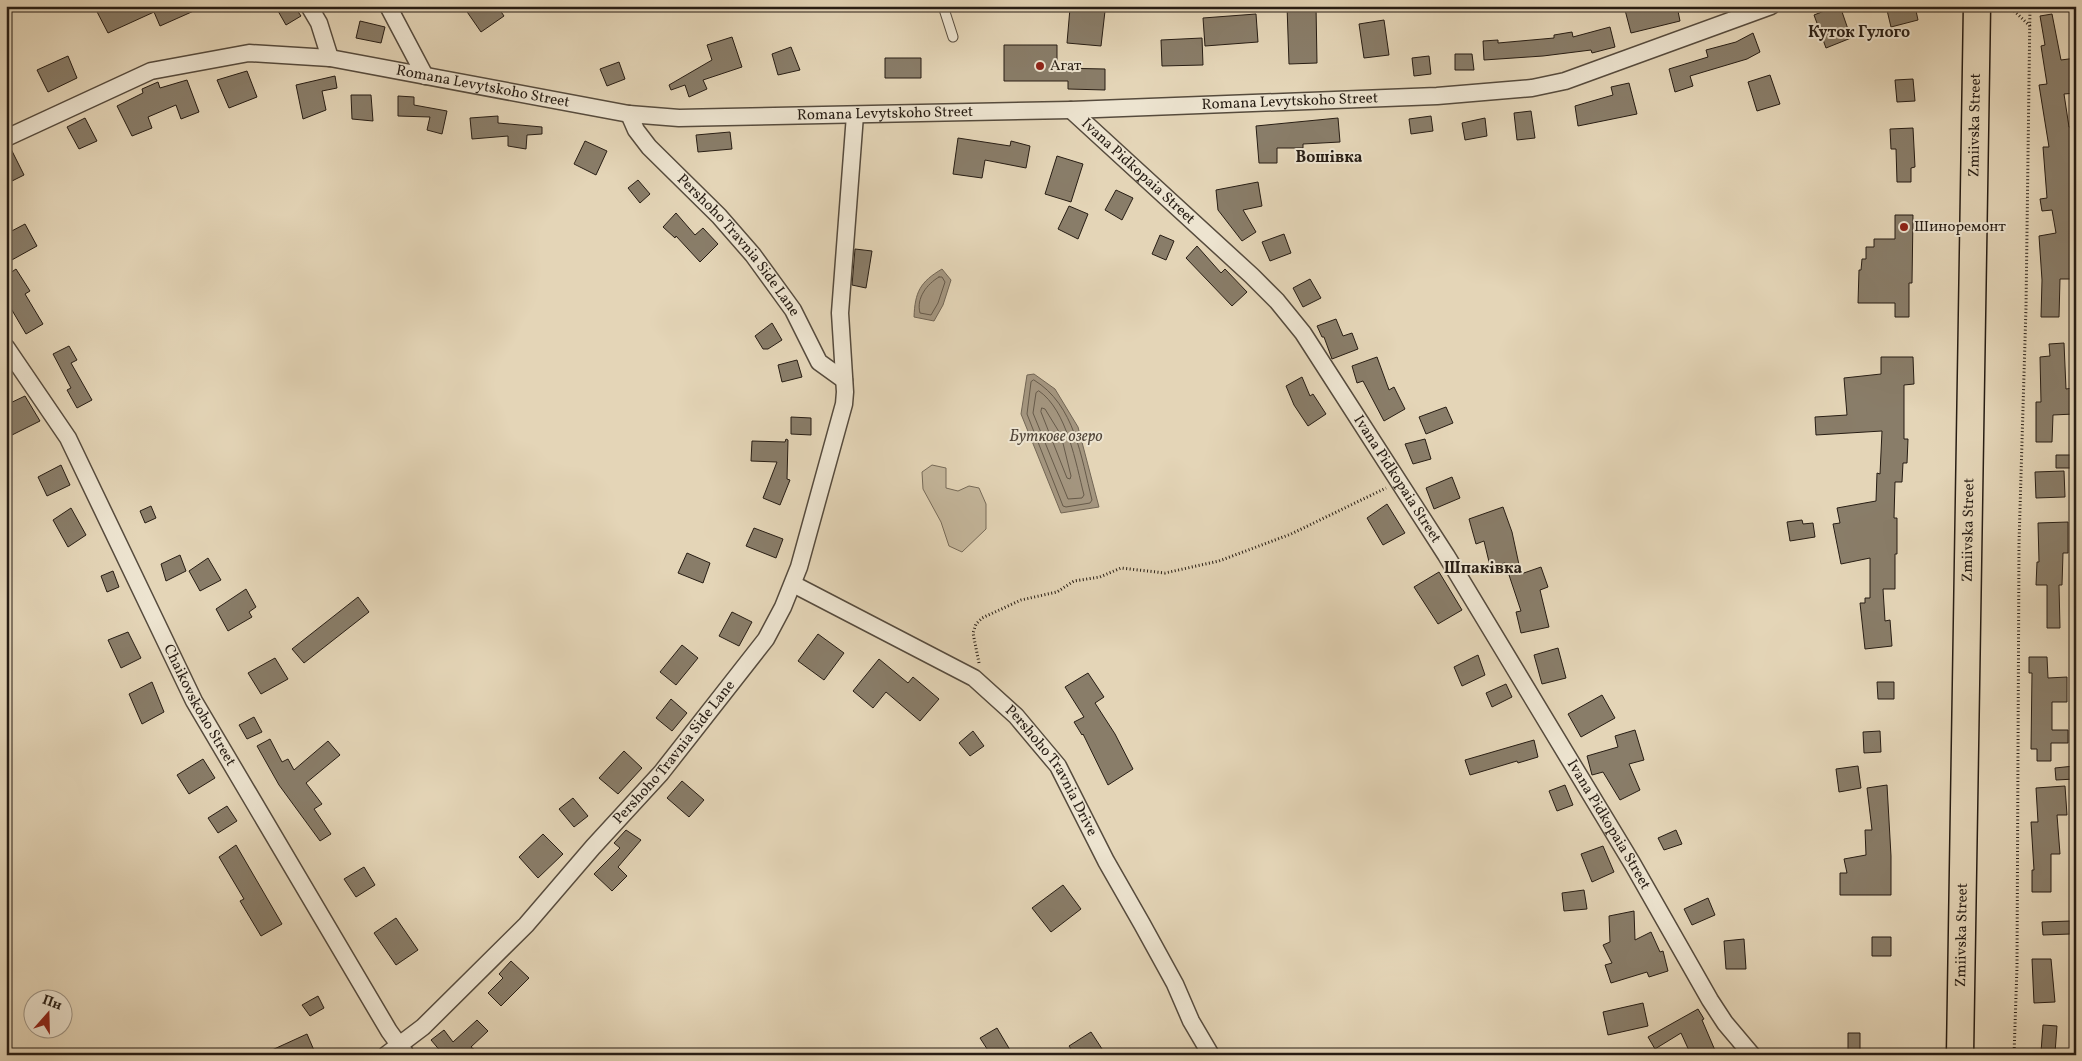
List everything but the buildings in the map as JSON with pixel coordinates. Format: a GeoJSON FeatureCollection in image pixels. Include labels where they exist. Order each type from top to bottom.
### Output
{"type":"FeatureCollection","features":[{"type":"Feature","properties":{"kind":"main road","name":"Zmiivska Street"},"geometry":{"type":"LineString","coordinates":[[1960,1055],[1977,6]]}},
{"type":"Feature","properties":{"kind":"street"},"geometry":{"type":"LineString","coordinates":[[309,6],[319,23],[330,58]]}},
{"type":"Feature","properties":{"kind":"street"},"geometry":{"type":"LineString","coordinates":[[388,6],[425,76]]}},
{"type":"Feature","properties":{"kind":"street","name":"Romana Levytskoho Street"},"geometry":{"type":"LineString","coordinates":[[6,138],[151,71],[249,53],[330,58],[629,114],[679,118],[1071,110],[1437,96],[1532,88],[1566,81],[1771,6]]}},
{"type":"Feature","properties":{"kind":"street","name":"Ivana Pidkopaia Street"},"geometry":{"type":"LineString","coordinates":[[1071,110],[1252,276],[1277,301],[1303,334],[1400,481],[1632,863],[1706,994],[1725,1023],[1752,1055]]}},
{"type":"Feature","properties":{"kind":"street","name":"Pershoho Travnia Side Lane"},"geometry":{"type":"LineString","coordinates":[[629,114],[636,130],[649,147],[719,216],[753,255],[793,310],[819,362],[844,380]]}},
{"type":"Feature","properties":{"kind":"street","name":"Pershoho Travnia Side Lane"},"geometry":{"type":"LineString","coordinates":[[397,1052],[526,925],[593,847],[661,773],[766,639],[793,584],[806,544],[844,404],[840,313],[855,115]]}},
{"type":"Feature","properties":{"kind":"street","name":"Chaikovskoho Street"},"geometry":{"type":"LineString","coordinates":[[6,346],[68,438],[194,701],[397,1052]]}},
{"type":"Feature","properties":{"kind":"street","name":"Pershoho Travnia Drive"},"geometry":{"type":"LineString","coordinates":[[793,584],[974,678],[1016,716],[1058,766],[1106,861],[1175,984],[1191,1021],[1211,1055]]}},
{"type":"Feature","properties":{"kind":"lane"},"geometry":{"type":"LineString","coordinates":[[943,6],[953,37]]}},
{"type":"Feature","properties":{"kind":"path"},"geometry":{"type":"LineString","coordinates":[[2009,6],[2030,26]]}},
{"type":"Feature","properties":{"kind":"path"},"geometry":{"type":"LineString","coordinates":[[2014,1055],[2017,967],[2019,543],[2026,316],[2030,6]]}},
{"type":"Feature","properties":{"kind":"path"},"geometry":{"type":"LineString","coordinates":[[974,678],[979,662],[973,633],[974,628],[978,621],[989,614],[1026,599],[1057,592],[1074,581],[1100,577],[1120,568],[1164,574],[1219,561],[1291,534],[1400,481]]}},
{"type":"Feature","properties":{"kind":"shaded area"},"geometry":{"type":"Polygon","coordinates":[[[932,465],[946,468],[946,488],[958,491],[969,486],[979,488],[986,504],[986,529],[962,552],[949,546],[941,522],[923,489],[922,472],[932,465]]]}},
{"type":"Feature","properties":{"kind":"water"},"geometry":{"type":"Polygon","coordinates":[[[942,269],[951,280],[943,305],[934,321],[914,317],[917,294],[920,288],[928,278],[942,269]]]}},
{"type":"Feature","properties":{"kind":"water","name":"Буткове озеро"},"geometry":{"type":"Polygon","coordinates":[[[1034,374],[1055,389],[1078,427],[1099,507],[1061,513],[1021,414],[1027,375],[1034,374]]]}},
{"type":"Feature","properties":{"kind":"place","name":"Агат"},"geometry":{"type":"Point","coordinates":[1040,66]}},
{"type":"Feature","properties":{"kind":"place","name":"Шиноремонт"},"geometry":{"type":"Point","coordinates":[1904,227]}},
{"type":"Feature","properties":{"kind":"district","name":"Куток Гулого"},"geometry":{"type":"Point","coordinates":[1859,33]}},
{"type":"Feature","properties":{"kind":"district","name":"Вошівка"},"geometry":{"type":"Point","coordinates":[1329,158]}},
{"type":"Feature","properties":{"kind":"district","name":"Шпаківка"},"geometry":{"type":"Point","coordinates":[1483,569]}}]}
